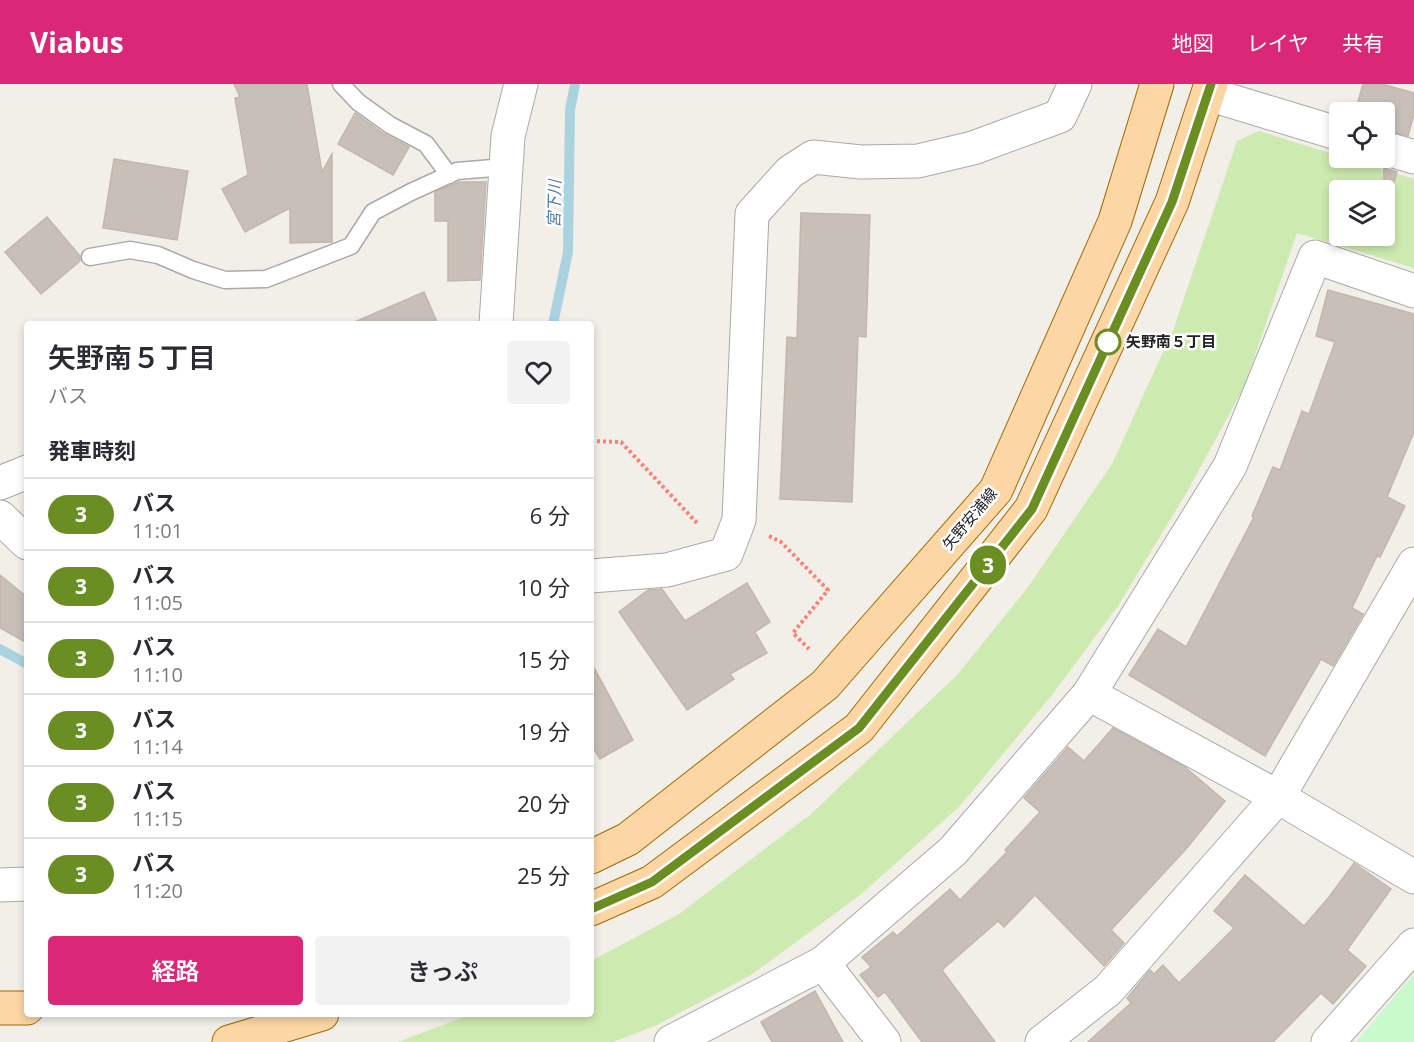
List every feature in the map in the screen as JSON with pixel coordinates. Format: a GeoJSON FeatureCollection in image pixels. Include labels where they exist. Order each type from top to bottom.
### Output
{"type":"FeatureCollection","features":[{"type":"Feature","properties":{"kind":"main road","name":"矢野安浦線"},"geometry":{"type":"LineString","coordinates":[[594,856],[628,840],[825,685],[996,490],[1115,221],[1157,84]]}},
{"type":"Feature","properties":{"kind":"main road"},"geometry":{"type":"LineString","coordinates":[[594,908],[652,882],[859,728],[1032,509],[1172,202],[1210,89]]}},
{"type":"Feature","properties":{"kind":"main road"},"geometry":{"type":"LineString","coordinates":[[0,1008],[24,1008]]}},
{"type":"Feature","properties":{"kind":"main road"},"geometry":{"type":"LineString","coordinates":[[229,1042],[312,1017]]}},
{"type":"Feature","properties":{"kind":"street"},"geometry":{"type":"LineString","coordinates":[[496,321],[508,136],[520,84]]}},
{"type":"Feature","properties":{"kind":"street"},"geometry":{"type":"LineString","coordinates":[[594,576],[667,570],[726,554],[739,520],[752,214],[790,172],[813,157],[861,162],[918,161],[973,148],[1060,116],[1075,84]]}},
{"type":"Feature","properties":{"kind":"street"},"geometry":{"type":"LineString","coordinates":[[1210,89],[1329,130]]}},
{"type":"Feature","properties":{"kind":"street"},"geometry":{"type":"LineString","coordinates":[[1395,151],[1414,157]]}},
{"type":"Feature","properties":{"kind":"street"},"geometry":{"type":"LineString","coordinates":[[671,1042],[823,963],[953,851],[1089,693],[1230,466],[1315,257],[1414,291]]}},
{"type":"Feature","properties":{"kind":"street"},"geometry":{"type":"LineString","coordinates":[[0,483],[24,473]]}},
{"type":"Feature","properties":{"kind":"street"},"geometry":{"type":"LineString","coordinates":[[0,517],[24,540]]}},
{"type":"Feature","properties":{"kind":"street"},"geometry":{"type":"LineString","coordinates":[[1042,1042],[1108,990],[1278,797],[1414,564]]}},
{"type":"Feature","properties":{"kind":"street"},"geometry":{"type":"LineString","coordinates":[[1089,693],[1278,797],[1414,877]]}},
{"type":"Feature","properties":{"kind":"street"},"geometry":{"type":"LineString","coordinates":[[0,885],[24,884]]}},
{"type":"Feature","properties":{"kind":"street"},"geometry":{"type":"LineString","coordinates":[[1328,1042],[1414,945]]}},
{"type":"Feature","properties":{"kind":"street"},"geometry":{"type":"LineString","coordinates":[[823,963],[884,1042]]}},
{"type":"Feature","properties":{"kind":"lane"},"geometry":{"type":"LineString","coordinates":[[340,84],[358,102],[390,125],[426,144],[449,175]]}},
{"type":"Feature","properties":{"kind":"lane"},"geometry":{"type":"LineString","coordinates":[[90,257],[130,250],[158,255],[193,270],[225,280],[266,279],[351,246],[373,212],[457,171],[505,167]]}},
{"type":"Feature","properties":{"kind":"path"},"geometry":{"type":"LineString","coordinates":[[594,441],[621,442],[726,554]]}},
{"type":"Feature","properties":{"kind":"path"},"geometry":{"type":"LineString","coordinates":[[781,542],[828,590],[793,633],[809,649]]}},
{"type":"Feature","properties":{"kind":"green space"},"geometry":{"type":"Polygon","coordinates":[[[1259,131],[1329,153],[1329,168],[1378,168],[1414,179],[1414,268],[1340,246],[1395,246],[1395,180],[1329,180],[1329,243],[1297,233],[1245,385],[1187,492],[1118,606],[1052,695],[959,807],[859,896],[751,975],[655,1026],[613,1042],[398,1042],[464,1017],[594,1017],[594,959],[679,914],[811,814],[958,674],[1028,587],[1112,464],[1174,328],[1237,141],[1259,131]]]}},
{"type":"Feature","properties":{"kind":"green space"},"geometry":{"type":"Polygon","coordinates":[[[1414,974],[1414,1042],[1356,1042],[1414,974]]]}},
{"type":"Feature","properties":{"kind":"building"},"geometry":{"type":"Polygon","coordinates":[[[234,84],[307,84],[322,172],[332,154],[332,242],[290,243],[290,208],[245,232],[222,189],[248,175],[235,98],[240,97],[234,84]]]}},
{"type":"Feature","properties":{"kind":"building"},"geometry":{"type":"Polygon","coordinates":[[[1363,84],[1382,84],[1414,93],[1414,114],[1408,136],[1395,133],[1395,102],[1358,102],[1363,84]]]}},
{"type":"Feature","properties":{"kind":"building"},"geometry":{"type":"Polygon","coordinates":[[[355,113],[384,134],[409,147],[393,175],[338,144],[355,113]]]}},
{"type":"Feature","properties":{"kind":"building"},"geometry":{"type":"Polygon","coordinates":[[[114,159],[188,171],[177,240],[103,228],[114,159]]]}},
{"type":"Feature","properties":{"kind":"building"},"geometry":{"type":"Polygon","coordinates":[[[1384,168],[1397,172],[1395,180],[1384,180],[1384,168]]]}},
{"type":"Feature","properties":{"kind":"building"},"geometry":{"type":"Polygon","coordinates":[[[459,182],[486,182],[480,280],[448,281],[448,221],[435,221],[435,192],[459,182]]]}},
{"type":"Feature","properties":{"kind":"building"},"geometry":{"type":"Polygon","coordinates":[[[801,213],[870,215],[866,337],[858,336],[852,502],[780,499],[787,337],[797,338],[801,213]]]}},
{"type":"Feature","properties":{"kind":"building"},"geometry":{"type":"Polygon","coordinates":[[[47,217],[80,256],[80,261],[41,294],[5,252],[47,217]]]}},
{"type":"Feature","properties":{"kind":"building"},"geometry":{"type":"Polygon","coordinates":[[[1328,290],[1414,314],[1414,432],[1387,497],[1405,506],[1352,608],[1363,614],[1333,666],[1321,659],[1265,756],[1129,675],[1158,629],[1186,647],[1254,517],[1252,516],[1273,467],[1280,470],[1302,411],[1309,414],[1335,342],[1316,336],[1328,290]]]}},
{"type":"Feature","properties":{"kind":"building"},"geometry":{"type":"Polygon","coordinates":[[[424,292],[437,321],[357,321],[424,292]]]}},
{"type":"Feature","properties":{"kind":"building"},"geometry":{"type":"Polygon","coordinates":[[[0,575],[24,595],[24,641],[0,628],[0,575]]]}},
{"type":"Feature","properties":{"kind":"building"},"geometry":{"type":"Polygon","coordinates":[[[747,583],[770,622],[755,632],[767,653],[730,674],[734,679],[687,710],[619,612],[648,590],[662,589],[685,621],[747,583]]]}},
{"type":"Feature","properties":{"kind":"building"},"geometry":{"type":"Polygon","coordinates":[[[594,668],[633,740],[600,759],[594,749],[594,668]]]}},
{"type":"Feature","properties":{"kind":"building"},"geometry":{"type":"Polygon","coordinates":[[[1113,728],[1185,767],[1225,801],[1186,849],[1111,930],[1124,943],[1104,966],[1035,895],[1004,927],[998,921],[942,970],[995,1042],[922,1042],[885,992],[878,997],[860,975],[871,967],[862,957],[893,932],[897,936],[950,889],[960,900],[1007,852],[1005,850],[1040,812],[1024,798],[1068,747],[1084,761],[1113,728]]]}},
{"type":"Feature","properties":{"kind":"building"},"geometry":{"type":"Polygon","coordinates":[[[1354,863],[1391,889],[1347,950],[1366,966],[1333,1004],[1321,993],[1273,1042],[1088,1042],[1131,1003],[1127,998],[1150,970],[1154,974],[1163,965],[1179,983],[1234,928],[1214,911],[1245,875],[1304,926],[1354,863]]]}},
{"type":"Feature","properties":{"kind":"building"},"geometry":{"type":"Polygon","coordinates":[[[815,991],[843,1042],[772,1042],[761,1022],[815,991]]]}},
{"type":"Feature","properties":{"kind":"waterway","name":"宮下川"},"geometry":{"type":"LineString","coordinates":[[554,321],[568,252],[570,110],[575,84]]}},
{"type":"Feature","properties":{"kind":"waterway","name":"宮下川"},"geometry":{"type":"LineString","coordinates":[[0,649],[24,662]]}},
{"type":"Feature","properties":{"kind":"bus line","name":"3"},"geometry":{"type":"LineString","coordinates":[[594,908],[652,882],[859,728],[1032,509],[1172,202],[1211,84]]}},
{"type":"Feature","properties":{"kind":"place","name":"矢野南５丁目"},"geometry":{"type":"Point","coordinates":[1108,342]}}]}
